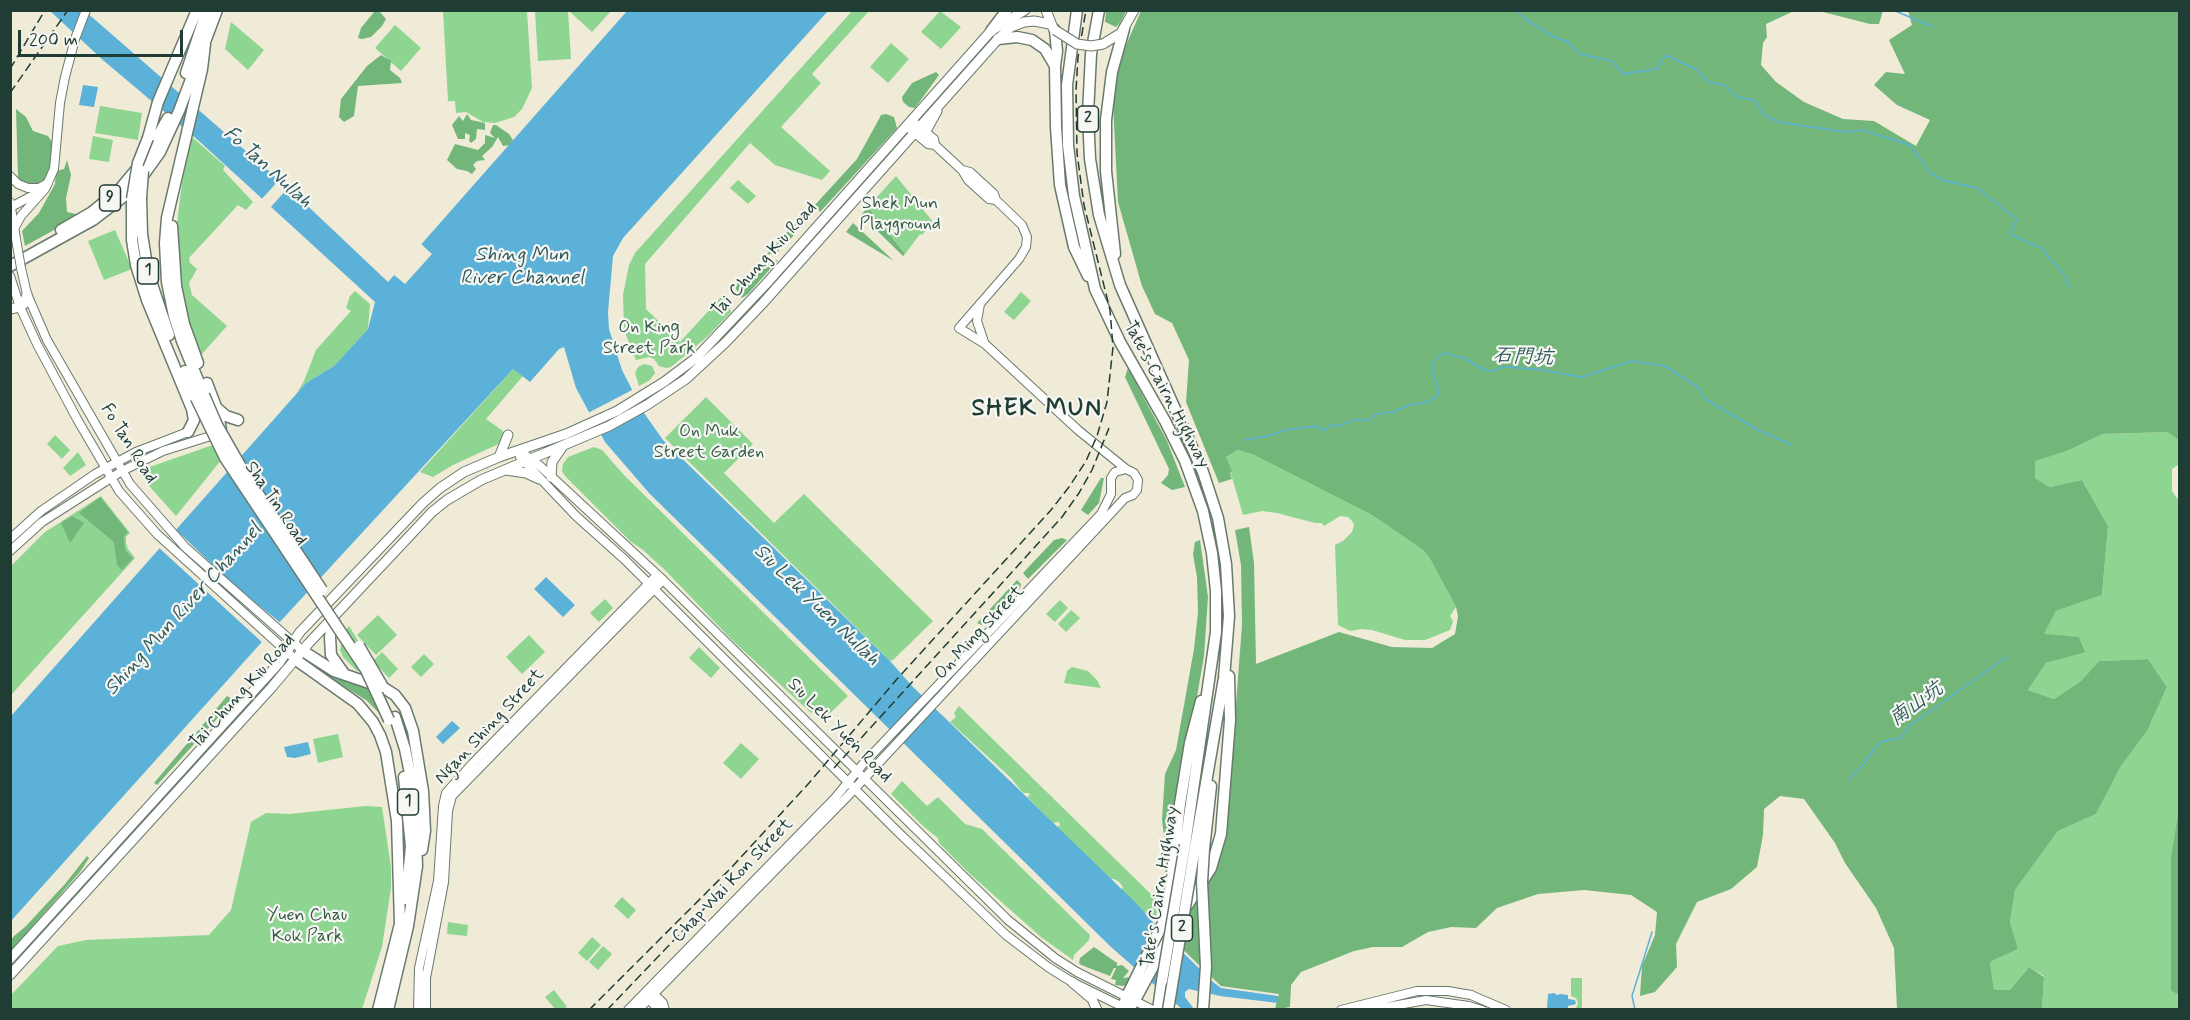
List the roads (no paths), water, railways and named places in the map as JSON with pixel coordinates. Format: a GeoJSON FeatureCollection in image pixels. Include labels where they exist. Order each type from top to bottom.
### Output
{"type":"FeatureCollection","features":[{"type":"Feature","properties":{"kind":"highway","name":"Sha Tin Road"},"geometry":{"type":"LineString","coordinates":[[197,10],[155,112],[137,198],[151,283],[170,336],[200,398]]}},
{"type":"Feature","properties":{"kind":"highway","name":"9"},"geometry":{"type":"LineString","coordinates":[[10,258],[77,221],[120,189],[145,159],[187,95],[207,10]]}},
{"type":"Feature","properties":{"kind":"highway","name":"Sha Tin Road"},"geometry":{"type":"LineString","coordinates":[[217,10],[205,44],[202,69],[187,95],[187,133],[165,243],[169,297],[209,427],[237,477],[366,670],[405,749],[414,793],[417,877],[388,1010]]}},
{"type":"Feature","properties":{"kind":"highway","name":"Tate's Cairn Highway"},"geometry":{"type":"LineString","coordinates":[[1077,10],[1067,85],[1068,145],[1074,196],[1095,289],[1120,342],[1179,447],[1201,503],[1210,539],[1215,575],[1216,632],[1195,847],[1156,1007]]}},
{"type":"Feature","properties":{"kind":"highway","name":"Tate's Cairn Highway"},"geometry":{"type":"LineString","coordinates":[[1099,10],[1090,69],[1089,143],[1099,214],[1120,285],[1192,444],[1214,504],[1228,582],[1227,649],[1216,732],[1168,1010]]}},
{"type":"Feature","properties":{"kind":"highway"},"geometry":{"type":"LineString","coordinates":[[995,35],[1011,20]]}},
{"type":"Feature","properties":{"kind":"highway"},"geometry":{"type":"LineString","coordinates":[[995,35],[1011,20]]}},
{"type":"Feature","properties":{"kind":"highway"},"geometry":{"type":"LineString","coordinates":[[1011,20],[1032,40],[1052,50]]}},
{"type":"Feature","properties":{"kind":"highway"},"geometry":{"type":"LineString","coordinates":[[1052,27],[1057,151],[1064,205],[1074,247],[1095,289]]}},
{"type":"Feature","properties":{"kind":"highway"},"geometry":{"type":"LineString","coordinates":[[1120,285],[1107,182],[1105,131],[1110,79],[1124,29]]}},
{"type":"Feature","properties":{"kind":"highway","name":"9"},"geometry":{"type":"LineString","coordinates":[[16,267],[93,220],[140,180],[160,152],[172,119]]}},
{"type":"Feature","properties":{"kind":"highway"},"geometry":{"type":"LineString","coordinates":[[188,432],[192,428],[200,398],[217,407],[226,416],[238,420]]}},
{"type":"Feature","properties":{"kind":"highway"},"geometry":{"type":"LineString","coordinates":[[194,416],[217,434],[220,419],[217,407]]}},
{"type":"Feature","properties":{"kind":"highway"},"geometry":{"type":"LineString","coordinates":[[332,620],[331,655],[346,675]]}},
{"type":"Feature","properties":{"kind":"highway"},"geometry":{"type":"LineString","coordinates":[[1127,1006],[1211,868],[1221,834],[1230,710],[1227,649]]}},
{"type":"Feature","properties":{"kind":"highway"},"geometry":{"type":"LineString","coordinates":[[299,656],[346,675],[372,682],[390,691],[402,703],[410,718],[425,811],[425,837],[417,877]]}},
{"type":"Feature","properties":{"kind":"highway"},"geometry":{"type":"LineString","coordinates":[[299,656],[358,704],[373,722],[380,735],[388,765],[397,821],[400,924]]}},
{"type":"Feature","properties":{"kind":"highway"},"geometry":{"type":"LineString","coordinates":[[1138,985],[1163,923],[1170,894],[1178,815],[1187,758],[1212,662]]}},
{"type":"Feature","properties":{"kind":"highway","name":"Sha Tin Road"},"geometry":{"type":"LineString","coordinates":[[378,1010],[408,886],[410,832],[404,776],[392,719]]}},
{"type":"Feature","properties":{"kind":"highway"},"geometry":{"type":"LineString","coordinates":[[1195,847],[1202,889],[1206,980],[1203,1010]]}},
{"type":"Feature","properties":{"kind":"main road"},"geometry":{"type":"LineString","coordinates":[[1011,20],[1025,10]]}},
{"type":"Feature","properties":{"kind":"main road"},"geometry":{"type":"LineString","coordinates":[[1046,10],[1052,27]]}},
{"type":"Feature","properties":{"kind":"main road"},"geometry":{"type":"LineString","coordinates":[[1011,20],[1029,21],[1052,27],[1077,44],[1090,46],[1103,44],[1115,38],[1124,29],[1134,10]]}},
{"type":"Feature","properties":{"kind":"main road","name":"Tai Chung Kiu Road"},"geometry":{"type":"LineString","coordinates":[[915,127],[939,106],[995,35]]}},
{"type":"Feature","properties":{"kind":"main road","name":"Tai Chung Kiu Road"},"geometry":{"type":"LineString","coordinates":[[10,975],[432,512],[469,486],[564,446],[589,430],[645,401],[711,344],[915,127],[995,35]]}},
{"type":"Feature","properties":{"kind":"main road"},"geometry":{"type":"LineString","coordinates":[[10,176],[18,184],[28,188],[47,186]]}},
{"type":"Feature","properties":{"kind":"main road","name":"Fo Tan Road"},"geometry":{"type":"LineString","coordinates":[[11,206],[16,267],[27,294],[47,340],[119,466],[165,526],[185,547],[292,642],[299,656]]}},
{"type":"Feature","properties":{"kind":"main road","name":"Fo Tan Road"},"geometry":{"type":"LineString","coordinates":[[11,276],[15,308],[119,491],[157,534],[286,652],[299,656]]}},
{"type":"Feature","properties":{"kind":"main road"},"geometry":{"type":"LineString","coordinates":[[15,308],[24,304],[27,294]]}},
{"type":"Feature","properties":{"kind":"main road","name":"Tai Chung Kiu Road"},"geometry":{"type":"LineString","coordinates":[[10,959],[249,696],[292,642],[423,503],[464,472],[499,457],[589,430]]}},
{"type":"Feature","properties":{"kind":"main road"},"geometry":{"type":"LineString","coordinates":[[10,551],[42,522],[110,478],[119,466],[159,442],[188,432]]}},
{"type":"Feature","properties":{"kind":"main road"},"geometry":{"type":"LineString","coordinates":[[10,538],[52,503],[105,469],[217,434]]}},
{"type":"Feature","properties":{"kind":"main road"},"geometry":{"type":"LineString","coordinates":[[499,457],[508,435]]}},
{"type":"Feature","properties":{"kind":"main road"},"geometry":{"type":"LineString","coordinates":[[551,477],[552,462],[564,446]]}},
{"type":"Feature","properties":{"kind":"main road","name":"Siu Lek Yuen Road"},"geometry":{"type":"LineString","coordinates":[[518,451],[551,477],[660,578],[1014,925],[1055,958],[1127,1006]]}},
{"type":"Feature","properties":{"kind":"main road","name":"Siu Lek Yuen Road"},"geometry":{"type":"LineString","coordinates":[[528,460],[539,479],[1006,934],[1048,967],[1072,982],[1127,1006],[1156,1007]]}},
{"type":"Feature","properties":{"kind":"main road"},"geometry":{"type":"LineString","coordinates":[[504,470],[526,473],[539,479]]}},
{"type":"Feature","properties":{"kind":"main road"},"geometry":{"type":"LineString","coordinates":[[1072,982],[1092,999],[1097,1010]]}},
{"type":"Feature","properties":{"kind":"main road"},"geometry":{"type":"LineString","coordinates":[[1341,1010],[1417,991],[1448,991],[1471,995]]}},
{"type":"Feature","properties":{"kind":"main road"},"geometry":{"type":"LineString","coordinates":[[1370,1010],[1416,1000],[1446,1002],[1475,1009]]}},
{"type":"Feature","properties":{"kind":"street"},"geometry":{"type":"LineString","coordinates":[[14,229],[21,216],[47,186],[55,163],[60,103],[65,77],[75,39],[86,10]]}},
{"type":"Feature","properties":{"kind":"street"},"geometry":{"type":"LineString","coordinates":[[915,127],[934,139],[935,145]]}},
{"type":"Feature","properties":{"kind":"street"},"geometry":{"type":"LineString","coordinates":[[915,127],[928,144],[935,145],[962,170],[963,176],[989,199],[996,200],[1022,225],[1026,232],[1026,242],[1019,259],[958,328],[985,344],[1126,469]]}},
{"type":"Feature","properties":{"kind":"street"},"geometry":{"type":"LineString","coordinates":[[11,206],[47,186]]}},
{"type":"Feature","properties":{"kind":"street"},"geometry":{"type":"LineString","coordinates":[[981,303],[978,327],[985,344]]}},
{"type":"Feature","properties":{"kind":"street"},"geometry":{"type":"LineString","coordinates":[[1098,446],[1109,462],[1113,475],[1119,470],[1126,469]]}},
{"type":"Feature","properties":{"kind":"street","name":"On Ming Street"},"geometry":{"type":"LineString","coordinates":[[855,789],[1125,498],[1135,493],[1139,483],[1134,473],[1126,469]]}},
{"type":"Feature","properties":{"kind":"street","name":"On Ming Street"},"geometry":{"type":"LineString","coordinates":[[856,771],[1101,514],[1112,490],[1110,481],[1113,475]]}},
{"type":"Feature","properties":{"kind":"street"},"geometry":{"type":"LineString","coordinates":[[1112,490],[1117,496],[1125,498]]}},
{"type":"Feature","properties":{"kind":"street","name":"Ngan Shing Street"},"geometry":{"type":"LineString","coordinates":[[418,1010],[419,968],[438,881],[442,815],[446,793],[660,578]]}},
{"type":"Feature","properties":{"kind":"street","name":"Ngan Shing Street"},"geometry":{"type":"LineString","coordinates":[[426,1010],[426,978],[444,882],[448,811],[452,796],[651,586]]}},
{"type":"Feature","properties":{"kind":"street","name":"Chap Wai Kon Street"},"geometry":{"type":"LineString","coordinates":[[638,1010],[649,994],[856,771]]}},
{"type":"Feature","properties":{"kind":"street","name":"Chap Wai Kon Street"},"geometry":{"type":"LineString","coordinates":[[628,1010],[649,994],[855,789]]}},
{"type":"Feature","properties":{"kind":"street"},"geometry":{"type":"LineString","coordinates":[[649,994],[657,1008],[663,1010]]}},
{"type":"Feature","properties":{"kind":"street"},"geometry":{"type":"LineString","coordinates":[[1471,995],[1506,1010]]}},
{"type":"Feature","properties":{"kind":"street"},"geometry":{"type":"LineString","coordinates":[[1475,1009],[1480,998]]}},
{"type":"Feature","properties":{"kind":"water","name":"Shing Mun River Channel"},"geometry":{"type":"Polygon","coordinates":[[[50,11],[85,11],[294,193],[388,282],[627,11],[828,11],[623,238],[613,256],[608,312],[609,329],[622,370],[644,413],[663,440],[1136,903],[1213,982],[1221,988],[1278,996],[1278,1003],[1220,996],[1189,989],[1185,992],[1185,997],[1194,1009],[1182,1009],[1111,947],[649,493],[605,442],[576,388],[564,347],[559,349],[530,382],[513,369],[278,624],[11,921],[11,716],[306,383],[334,366],[368,329],[375,302],[199,141],[104,61],[50,11]]]}},
{"type":"Feature","properties":{"kind":"water"},"geometry":{"type":"Polygon","coordinates":[[[83,85],[98,87],[94,107],[79,105],[83,85]]]}},
{"type":"Feature","properties":{"kind":"water"},"geometry":{"type":"Polygon","coordinates":[[[546,577],[575,605],[563,617],[534,589],[546,577]]]}},
{"type":"Feature","properties":{"kind":"water"},"geometry":{"type":"Polygon","coordinates":[[[452,721],[460,728],[443,744],[436,737],[452,721]]]}},
{"type":"Feature","properties":{"kind":"water"},"geometry":{"type":"Polygon","coordinates":[[[308,742],[311,754],[295,758],[287,757],[284,747],[308,742]]]}},
{"type":"Feature","properties":{"kind":"water"},"geometry":{"type":"Polygon","coordinates":[[[1555,993],[1556,995],[1568,995],[1568,999],[1575,1000],[1576,1004],[1568,1006],[1568,1009],[1547,1009],[1548,994],[1555,993]]]}},
{"type":"Feature","properties":{"kind":"waterway"},"geometry":{"type":"LineString","coordinates":[[1516,10],[1525,19],[1552,36],[1568,42],[1580,54],[1612,61],[1623,74],[1656,69],[1666,55],[1697,70],[1708,82],[1725,85],[1737,97],[1754,100],[1763,114],[1778,122],[1845,132],[1862,130],[1910,145],[1930,173],[1945,181],[1977,188],[2017,219],[2010,234],[2041,248],[2063,273],[2070,288]]}},
{"type":"Feature","properties":{"kind":"waterway"},"geometry":{"type":"LineString","coordinates":[[1893,10],[1933,27]]}},
{"type":"Feature","properties":{"kind":"waterway","name":"石門坑"},"geometry":{"type":"LineString","coordinates":[[1244,440],[1272,435],[1284,430],[1317,426],[1325,430],[1331,425],[1339,426],[1354,420],[1369,420],[1376,414],[1393,412],[1411,404],[1424,403],[1439,394],[1433,362],[1443,353],[1464,358],[1484,370],[1492,371],[1503,367],[1536,369],[1582,377],[1631,361],[1665,366],[1699,388],[1705,399],[1756,429],[1792,445]]}},
{"type":"Feature","properties":{"kind":"waterway","name":"南山坑"},"geometry":{"type":"LineString","coordinates":[[1849,779],[1880,742],[1900,738],[1911,725],[2006,657]]}},
{"type":"Feature","properties":{"kind":"waterway"},"geometry":{"type":"LineString","coordinates":[[1635,1010],[1632,996],[1652,932]]}},
{"type":"Feature","properties":{"kind":"railway"},"geometry":{"type":"LineString","coordinates":[[10,69],[45,10]]}},
{"type":"Feature","properties":{"kind":"railway"},"geometry":{"type":"LineString","coordinates":[[10,93],[68,10]]}},
{"type":"Feature","properties":{"kind":"railway"},"geometry":{"type":"LineString","coordinates":[[589,1010],[731,868],[809,783],[897,679],[1051,510],[1086,461],[1097,436],[1107,402],[1113,347],[1110,310],[1084,205],[1077,153],[1078,57],[1086,10]]}},
{"type":"Feature","properties":{"kind":"railway"},"geometry":{"type":"LineString","coordinates":[[834,768],[1062,517],[1092,470],[1109,428]]}},
{"type":"Feature","properties":{"kind":"railway"},"geometry":{"type":"LineString","coordinates":[[607,1010],[745,866]]}},
{"type":"Feature","properties":{"kind":"district","name":"SHEK MUN"},"geometry":{"type":"Point","coordinates":[1037,410]}},
{"type":"Feature","properties":{"kind":"water label","name":"Fo Tan Nullah"},"geometry":{"type":"Point","coordinates":[267,168]}},
{"type":"Feature","properties":{"kind":"water label","name":"Siu Lek Yuen Nullah"},"geometry":{"type":"Point","coordinates":[816,606]}},
{"type":"Feature","properties":{"kind":"park label","name":"Shek Mun Playground"},"geometry":{"type":"Point","coordinates":[900,214]}},
{"type":"Feature","properties":{"kind":"park label","name":"On King Street Park"},"geometry":{"type":"Point","coordinates":[649,338]}},
{"type":"Feature","properties":{"kind":"park label","name":"On Muk Street Garden"},"geometry":{"type":"Point","coordinates":[709,442]}},
{"type":"Feature","properties":{"kind":"park label","name":"Yuen Chau Kok Park"},"geometry":{"type":"Point","coordinates":[307,926]}}]}
